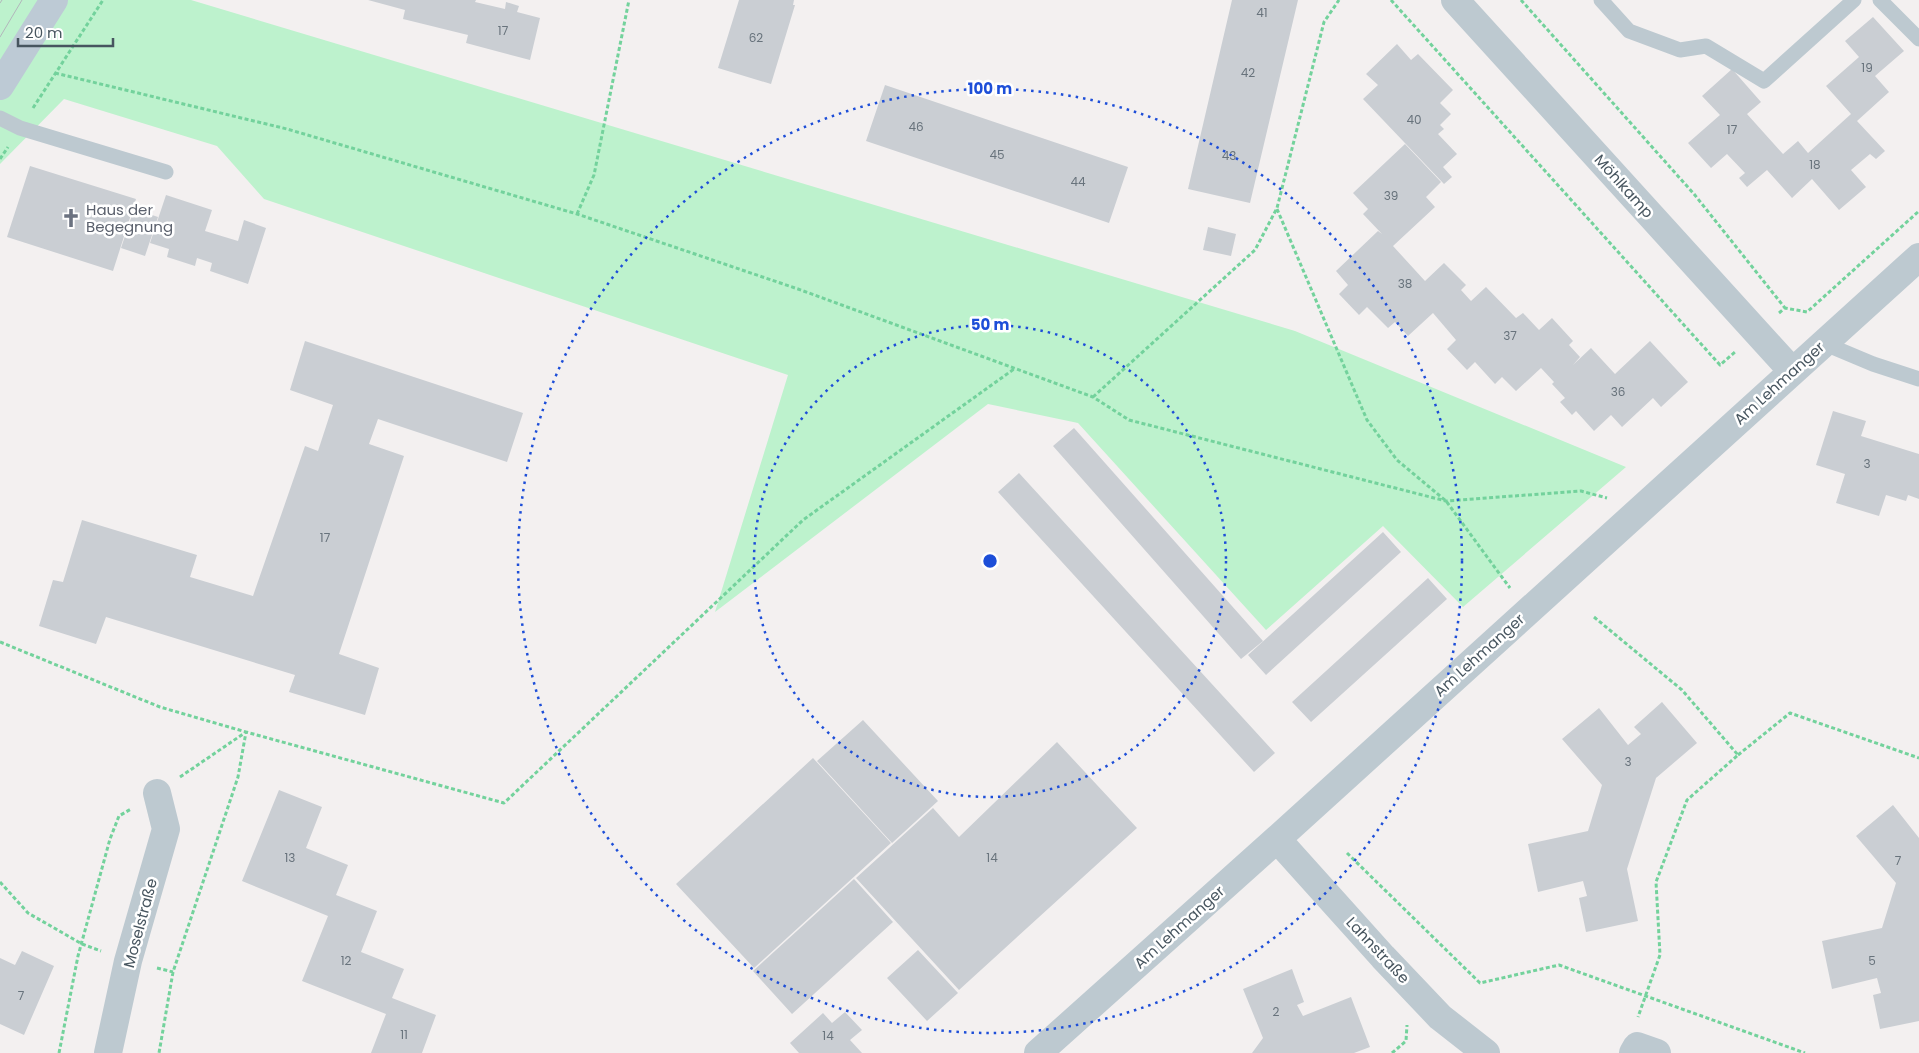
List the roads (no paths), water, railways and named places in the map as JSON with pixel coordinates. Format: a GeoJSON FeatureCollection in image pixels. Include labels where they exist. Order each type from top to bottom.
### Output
{"type":"FeatureCollection","features":[{"type":"Feature","properties":{"kind":"main road"},"geometry":{"type":"LineString","coordinates":[[0,86],[54,0]]}},
{"type":"Feature","properties":{"kind":"street","name":"Möhlkamp"},"geometry":{"type":"LineString","coordinates":[[1455,0],[1792,371]]}},
{"type":"Feature","properties":{"kind":"street","name":"Am Lehmanger"},"geometry":{"type":"LineString","coordinates":[[1038,1053],[1277,839],[1919,256]]}},
{"type":"Feature","properties":{"kind":"street","name":"Moselstraße"},"geometry":{"type":"LineString","coordinates":[[108,1053],[128,961],[166,829],[157,793]]}},
{"type":"Feature","properties":{"kind":"street","name":"Lahnstraße"},"geometry":{"type":"LineString","coordinates":[[1277,839],[1370,944],[1440,1017],[1486,1053]]}},
{"type":"Feature","properties":{"kind":"lane"},"geometry":{"type":"LineString","coordinates":[[1600,0],[1629,31],[1680,50],[1706,46],[1764,82],[1854,0]]}},
{"type":"Feature","properties":{"kind":"lane"},"geometry":{"type":"LineString","coordinates":[[1880,0],[1919,39]]}},
{"type":"Feature","properties":{"kind":"lane"},"geometry":{"type":"LineString","coordinates":[[0,118],[20,128],[166,172]]}},
{"type":"Feature","properties":{"kind":"lane"},"geometry":{"type":"LineString","coordinates":[[1822,343],[1873,364],[1919,379]]}},
{"type":"Feature","properties":{"kind":"tram line"},"geometry":{"type":"LineString","coordinates":[[0,37],[22,0]]}},
{"type":"Feature","properties":{"kind":"place","name":"Haus der Begegnung"},"geometry":{"type":"Point","coordinates":[71,218]}}]}
